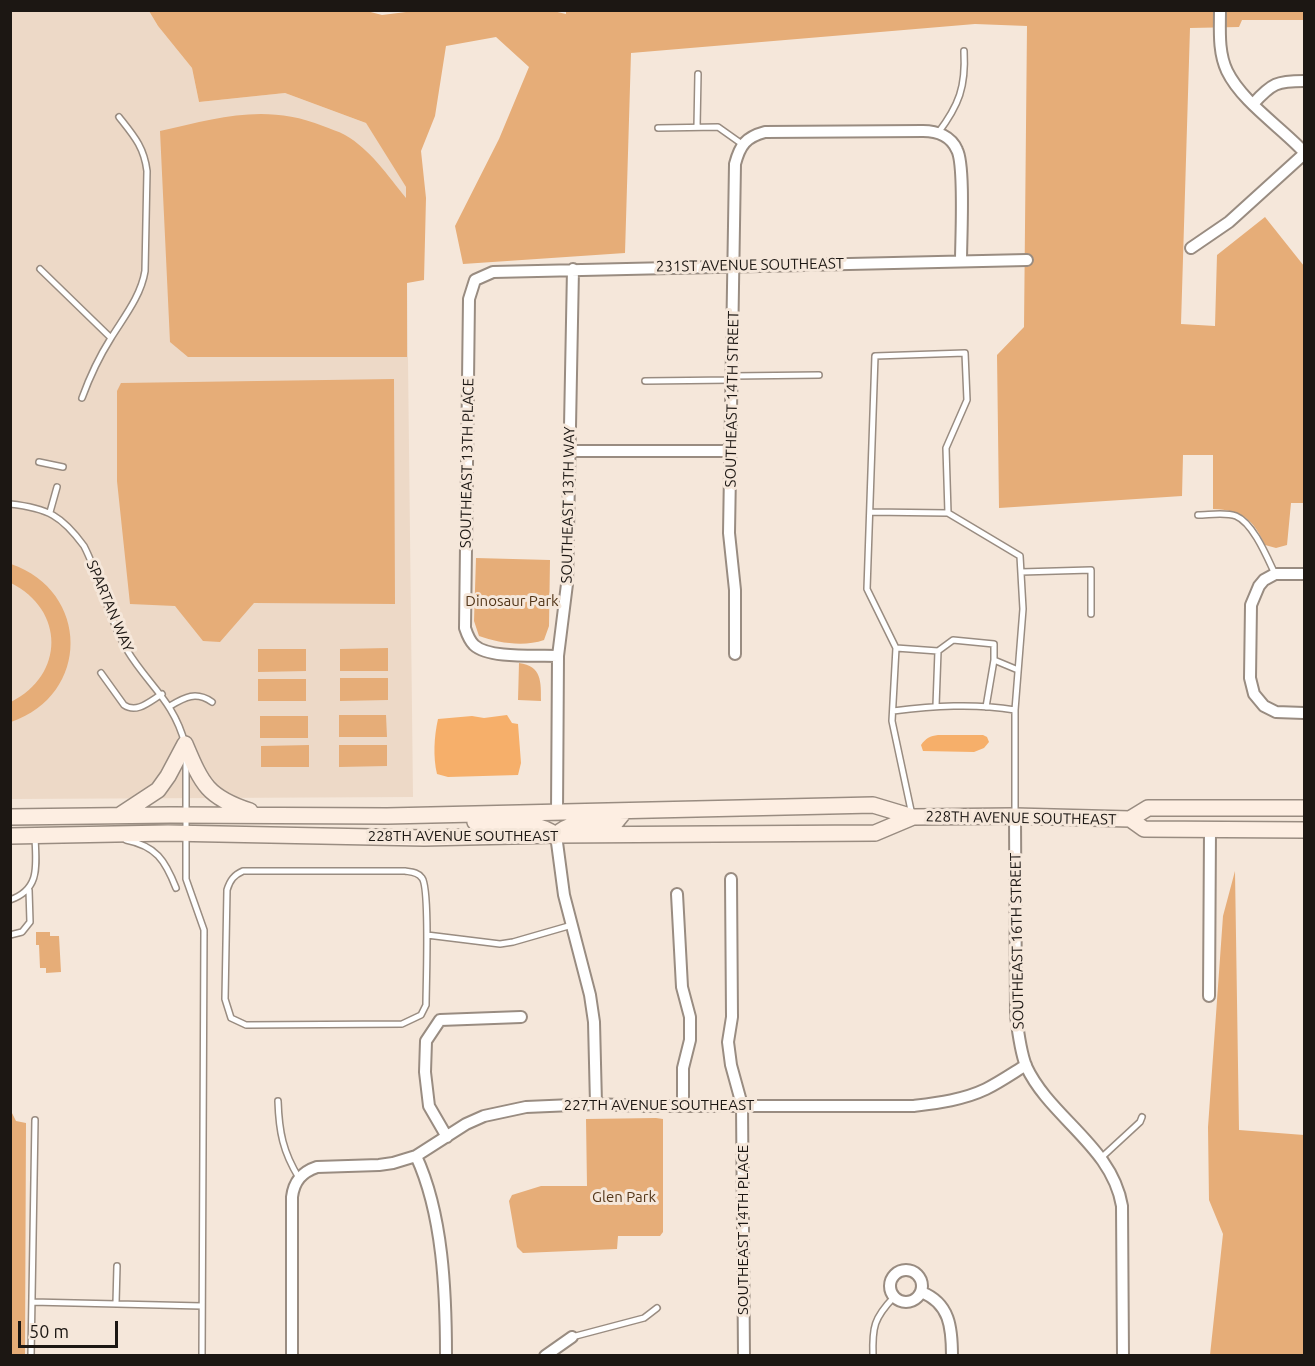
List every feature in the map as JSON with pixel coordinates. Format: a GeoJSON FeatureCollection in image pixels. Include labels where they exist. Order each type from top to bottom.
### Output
{"type":"FeatureCollection","features":[{"type":"Feature","properties":{"kind":"main road"},"geometry":{"type":"LineString","coordinates":[[185,744],[199,776],[212,793],[231,805],[265,815]]}},
{"type":"Feature","properties":{"kind":"main road"},"geometry":{"type":"LineString","coordinates":[[119,816],[158,790],[185,744]]}},
{"type":"Feature","properties":{"kind":"main road","name":"228TH AVENUE SOUTHEAST"},"geometry":{"type":"LineString","coordinates":[[10,817],[460,815],[873,805],[913,817],[1015,816],[1130,819],[1148,808],[1305,808]]}},
{"type":"Feature","properties":{"kind":"main road"},"geometry":{"type":"LineString","coordinates":[[460,815],[485,825],[532,824],[544,827],[556,835],[564,827],[572,824],[615,823],[624,812]]}},
{"type":"Feature","properties":{"kind":"main road","name":"228TH AVENUE SOUTHEAST"},"geometry":{"type":"LineString","coordinates":[[10,836],[186,833],[424,838],[875,833],[913,817]]}},
{"type":"Feature","properties":{"kind":"main road","name":"228TH AVENUE SOUTHEAST"},"geometry":{"type":"LineString","coordinates":[[1130,819],[1144,829],[1305,830]]}},
{"type":"Feature","properties":{"kind":"street"},"geometry":{"type":"LineString","coordinates":[[1191,248],[1229,222],[1305,153],[1253,104],[1237,87],[1226,70],[1221,51],[1220,10]]}},
{"type":"Feature","properties":{"kind":"street"},"geometry":{"type":"LineString","coordinates":[[1253,104],[1274,84],[1285,81],[1305,81]]}},
{"type":"Feature","properties":{"kind":"street"},"geometry":{"type":"LineString","coordinates":[[742,144],[748,138],[765,132],[923,131],[938,133],[952,141],[960,159],[960,261]]}},
{"type":"Feature","properties":{"kind":"street","name":"SOUTHEAST 14TH STREET"},"geometry":{"type":"LineString","coordinates":[[735,654],[735,590],[729,532],[735,164],[742,144]]}},
{"type":"Feature","properties":{"kind":"street","name":"231ST AVENUE SOUTHEAST"},"geometry":{"type":"LineString","coordinates":[[475,280],[493,272],[573,269],[1027,260]]}},
{"type":"Feature","properties":{"kind":"street","name":"SOUTHEAST 13TH WAY"},"geometry":{"type":"LineString","coordinates":[[556,813],[558,656],[567,584],[573,269]]}},
{"type":"Feature","properties":{"kind":"street","name":"SOUTHEAST 13TH PLACE"},"geometry":{"type":"LineString","coordinates":[[475,280],[469,299],[465,628],[474,645],[492,653],[558,656]]}},
{"type":"Feature","properties":{"kind":"street"},"geometry":{"type":"LineString","coordinates":[[570,451],[731,451]]}},
{"type":"Feature","properties":{"kind":"street"},"geometry":{"type":"LineString","coordinates":[[1305,574],[1275,574],[1264,580],[1254,595],[1251,605],[1250,678],[1254,694],[1264,706],[1276,712],[1305,713]]}},
{"type":"Feature","properties":{"kind":"street","name":"SOUTHEAST 16TH STREET"},"geometry":{"type":"LineString","coordinates":[[1015,816],[1016,1016],[1026,1065]]}},
{"type":"Feature","properties":{"kind":"street"},"geometry":{"type":"LineString","coordinates":[[1209,996],[1210,830]]}},
{"type":"Feature","properties":{"kind":"street"},"geometry":{"type":"LineString","coordinates":[[556,835],[564,895],[590,995],[594,1022],[596,1104]]}},
{"type":"Feature","properties":{"kind":"street","name":"SOUTHEAST 14TH PLACE"},"geometry":{"type":"LineString","coordinates":[[731,879],[732,1017],[728,1042],[731,1065],[742,1105],[744,1356]]}},
{"type":"Feature","properties":{"kind":"street"},"geometry":{"type":"LineString","coordinates":[[677,894],[682,987],[690,1017],[690,1040],[683,1068],[683,1106]]}},
{"type":"Feature","properties":{"kind":"street"},"geometry":{"type":"LineString","coordinates":[[447,1137],[429,1106],[425,1072],[426,1041],[440,1020],[521,1017]]}},
{"type":"Feature","properties":{"kind":"street"},"geometry":{"type":"LineString","coordinates":[[1026,1065],[1057,1108],[1101,1158],[1116,1184],[1122,1206],[1123,1356]]}},
{"type":"Feature","properties":{"kind":"street","name":"227TH AVENUE SOUTHEAST"},"geometry":{"type":"LineString","coordinates":[[299,1178],[307,1170],[317,1167],[379,1165],[416,1156],[466,1124],[504,1110],[596,1104],[913,1106],[964,1097],[985,1089],[1026,1065]]}},
{"type":"Feature","properties":{"kind":"street"},"geometry":{"type":"LineString","coordinates":[[416,1156],[429,1191],[443,1266],[446,1296],[446,1356]]}},
{"type":"Feature","properties":{"kind":"street"},"geometry":{"type":"LineString","coordinates":[[292,1356],[292,1197],[299,1178]]}},
{"type":"Feature","properties":{"kind":"street"},"geometry":{"type":"LineString","coordinates":[[904,1270],[914,1272],[919,1276],[921,1292],[913,1300],[902,1302],[890,1291],[891,1280],[898,1272],[904,1270]]}},
{"type":"Feature","properties":{"kind":"street"},"geometry":{"type":"LineString","coordinates":[[921,1292],[929,1295],[942,1306],[949,1317],[952,1329],[952,1356]]}},
{"type":"Feature","properties":{"kind":"street"},"geometry":{"type":"LineString","coordinates":[[545,1356],[572,1337]]}},
{"type":"Feature","properties":{"kind":"lane"},"geometry":{"type":"LineString","coordinates":[[938,133],[954,112],[962,91],[965,72],[964,51]]}},
{"type":"Feature","properties":{"kind":"lane"},"geometry":{"type":"LineString","coordinates":[[698,74],[698,127]]}},
{"type":"Feature","properties":{"kind":"lane"},"geometry":{"type":"LineString","coordinates":[[82,398],[93,370],[138,296],[145,271],[146,157],[141,146],[119,117]]}},
{"type":"Feature","properties":{"kind":"lane"},"geometry":{"type":"LineString","coordinates":[[658,128],[718,127],[742,144]]}},
{"type":"Feature","properties":{"kind":"lane"},"geometry":{"type":"LineString","coordinates":[[40,269],[111,338]]}},
{"type":"Feature","properties":{"kind":"lane"},"geometry":{"type":"LineString","coordinates":[[913,817],[892,721],[896,648],[867,589],[875,356],[965,353],[967,400],[946,448],[948,513]]}},
{"type":"Feature","properties":{"kind":"lane"},"geometry":{"type":"LineString","coordinates":[[645,381],[819,375]]}},
{"type":"Feature","properties":{"kind":"lane"},"geometry":{"type":"LineString","coordinates":[[39,462],[63,467]]}},
{"type":"Feature","properties":{"kind":"lane"},"geometry":{"type":"LineString","coordinates":[[10,504],[50,512],[57,487]]}},
{"type":"Feature","properties":{"kind":"lane","name":"SPARTAN WAY"},"geometry":{"type":"LineString","coordinates":[[50,512],[62,520],[84,546],[127,649],[170,706],[185,744],[186,879],[204,930],[202,1356]]}},
{"type":"Feature","properties":{"kind":"lane"},"geometry":{"type":"LineString","coordinates":[[870,512],[948,513],[1020,556],[1023,609],[1015,710],[1015,816]]}},
{"type":"Feature","properties":{"kind":"lane"},"geometry":{"type":"LineString","coordinates":[[1198,515],[1234,516],[1244,521],[1255,536],[1275,574]]}},
{"type":"Feature","properties":{"kind":"lane"},"geometry":{"type":"LineString","coordinates":[[1021,572],[1091,570],[1091,614]]}},
{"type":"Feature","properties":{"kind":"lane"},"geometry":{"type":"LineString","coordinates":[[896,648],[938,651],[953,640],[994,645],[994,660],[986,707]]}},
{"type":"Feature","properties":{"kind":"lane"},"geometry":{"type":"LineString","coordinates":[[936,706],[938,651]]}},
{"type":"Feature","properties":{"kind":"lane"},"geometry":{"type":"LineString","coordinates":[[994,660],[1018,669]]}},
{"type":"Feature","properties":{"kind":"lane"},"geometry":{"type":"LineString","coordinates":[[101,673],[124,705],[129,708],[139,708],[162,694]]}},
{"type":"Feature","properties":{"kind":"lane"},"geometry":{"type":"LineString","coordinates":[[170,706],[186,696],[194,695],[212,702]]}},
{"type":"Feature","properties":{"kind":"lane"},"geometry":{"type":"LineString","coordinates":[[893,711],[936,706],[1015,710]]}},
{"type":"Feature","properties":{"kind":"lane"},"geometry":{"type":"LineString","coordinates":[[98,834],[144,844],[161,859],[176,888]]}},
{"type":"Feature","properties":{"kind":"lane"},"geometry":{"type":"LineString","coordinates":[[10,935],[22,932],[30,922],[29,890],[35,873],[35,835]]}},
{"type":"Feature","properties":{"kind":"lane"},"geometry":{"type":"LineString","coordinates":[[243,871],[414,872],[422,878],[425,886],[427,934],[426,1005],[421,1015],[402,1024],[246,1025],[231,1018],[225,999],[227,890],[236,874],[243,871]]}},
{"type":"Feature","properties":{"kind":"lane"},"geometry":{"type":"LineString","coordinates":[[10,900],[29,890]]}},
{"type":"Feature","properties":{"kind":"lane"},"geometry":{"type":"LineString","coordinates":[[427,934],[500,944],[572,925]]}},
{"type":"Feature","properties":{"kind":"lane"},"geometry":{"type":"LineString","coordinates":[[278,1101],[279,1130],[285,1151],[299,1178]]}},
{"type":"Feature","properties":{"kind":"lane"},"geometry":{"type":"LineString","coordinates":[[1101,1158],[1140,1122],[1142,1117]]}},
{"type":"Feature","properties":{"kind":"lane"},"geometry":{"type":"LineString","coordinates":[[31,1356],[35,1120]]}},
{"type":"Feature","properties":{"kind":"lane"},"geometry":{"type":"LineString","coordinates":[[116,1303],[117,1266]]}},
{"type":"Feature","properties":{"kind":"lane"},"geometry":{"type":"LineString","coordinates":[[873,1356],[872,1333],[875,1320],[894,1297]]}},
{"type":"Feature","properties":{"kind":"lane"},"geometry":{"type":"LineString","coordinates":[[32,1302],[202,1306]]}},
{"type":"Feature","properties":{"kind":"lane"},"geometry":{"type":"LineString","coordinates":[[572,1337],[644,1318],[657,1308]]}},
{"type":"Feature","properties":{"kind":"shaded area"},"geometry":{"type":"Polygon","coordinates":[[[10,11],[149,11],[158,26],[192,68],[199,102],[285,93],[366,123],[406,187],[413,797],[11,799],[10,11]]]}},
{"type":"Feature","properties":{"kind":"shaded area"},"geometry":{"type":"Polygon","coordinates":[[[507,715],[512,723],[518,724],[521,763],[518,775],[448,777],[437,774],[434,747],[438,719],[507,715]]]}},
{"type":"Feature","properties":{"kind":"shaded area"},"geometry":{"type":"Polygon","coordinates":[[[983,735],[989,742],[984,748],[974,752],[923,751],[921,745],[930,737],[983,735]]]}},
{"type":"Feature","properties":{"kind":"green space"},"geometry":{"type":"Polygon","coordinates":[[[363,10],[382,15],[422,10],[549,10],[566,14],[566,10],[1304,11],[1304,20],[1242,20],[1239,27],[1190,28],[1181,324],[1215,326],[1217,255],[1265,217],[1304,266],[1304,503],[1291,503],[1287,545],[1276,548],[1265,545],[1251,522],[1232,511],[1213,509],[1213,455],[1183,455],[1182,496],[999,508],[997,355],[1024,327],[1027,26],[975,24],[631,53],[625,253],[463,264],[455,226],[499,139],[529,67],[496,37],[446,46],[435,116],[421,151],[426,198],[424,280],[407,283],[407,357],[188,357],[170,342],[160,131],[241,115],[281,115],[302,119],[340,132],[354,141],[378,164],[406,198],[406,187],[366,123],[285,93],[199,102],[192,68],[158,26],[149,11],[363,10]]]}},
{"type":"Feature","properties":{"kind":"green space"},"geometry":{"type":"Polygon","coordinates":[[[394,379],[395,604],[254,603],[220,642],[203,641],[175,606],[130,604],[117,481],[117,391],[121,383],[394,379]]]}},
{"type":"Feature","properties":{"kind":"green space","name":"Dinosaur Park"},"geometry":{"type":"Polygon","coordinates":[[[476,558],[550,560],[549,626],[544,640],[511,643],[479,636],[474,621],[476,558]]]}},
{"type":"Feature","properties":{"kind":"green space"},"geometry":{"type":"Polygon","coordinates":[[[11,564],[37,577],[56,596],[67,619],[71,643],[67,667],[56,690],[37,709],[11,722],[11,702],[29,690],[41,676],[49,660],[52,642],[49,625],[41,609],[29,595],[11,583],[11,564]]]}},
{"type":"Feature","properties":{"kind":"green space"},"geometry":{"type":"Polygon","coordinates":[[[388,648],[388,671],[340,671],[340,649],[388,648]]]}},
{"type":"Feature","properties":{"kind":"green space"},"geometry":{"type":"Polygon","coordinates":[[[258,649],[306,649],[306,671],[258,672],[258,649]]]}},
{"type":"Feature","properties":{"kind":"green space"},"geometry":{"type":"Polygon","coordinates":[[[519,663],[532,668],[539,676],[541,701],[518,700],[519,663]]]}},
{"type":"Feature","properties":{"kind":"green space"},"geometry":{"type":"Polygon","coordinates":[[[340,678],[388,678],[388,700],[340,701],[340,678]]]}},
{"type":"Feature","properties":{"kind":"green space"},"geometry":{"type":"Polygon","coordinates":[[[258,679],[306,679],[306,701],[258,701],[258,679]]]}},
{"type":"Feature","properties":{"kind":"green space"},"geometry":{"type":"Polygon","coordinates":[[[339,715],[386,715],[387,737],[339,737],[339,715]]]}},
{"type":"Feature","properties":{"kind":"green space"},"geometry":{"type":"Polygon","coordinates":[[[260,716],[308,716],[308,738],[260,738],[260,716]]]}},
{"type":"Feature","properties":{"kind":"green space"},"geometry":{"type":"Polygon","coordinates":[[[309,745],[309,767],[261,767],[261,746],[309,745]]]}},
{"type":"Feature","properties":{"kind":"green space"},"geometry":{"type":"Polygon","coordinates":[[[339,745],[387,745],[387,766],[339,767],[339,745]]]}},
{"type":"Feature","properties":{"kind":"green space"},"geometry":{"type":"Polygon","coordinates":[[[1235,871],[1239,1130],[1304,1135],[1304,1355],[1210,1355],[1223,1234],[1209,1200],[1208,1127],[1223,916],[1235,871]]]}},
{"type":"Feature","properties":{"kind":"green space"},"geometry":{"type":"Polygon","coordinates":[[[36,932],[50,932],[50,936],[59,936],[61,972],[46,973],[46,968],[40,968],[36,932]]]}},
{"type":"Feature","properties":{"kind":"green space"},"geometry":{"type":"Polygon","coordinates":[[[10,1109],[16,1121],[26,1123],[25,1355],[11,1355],[10,1109]]]}},
{"type":"Feature","properties":{"kind":"green space","name":"Glen Park"},"geometry":{"type":"Polygon","coordinates":[[[586,1119],[663,1119],[663,1232],[660,1236],[618,1236],[617,1249],[523,1253],[517,1247],[509,1201],[512,1195],[541,1186],[587,1186],[586,1119]]]}}]}
